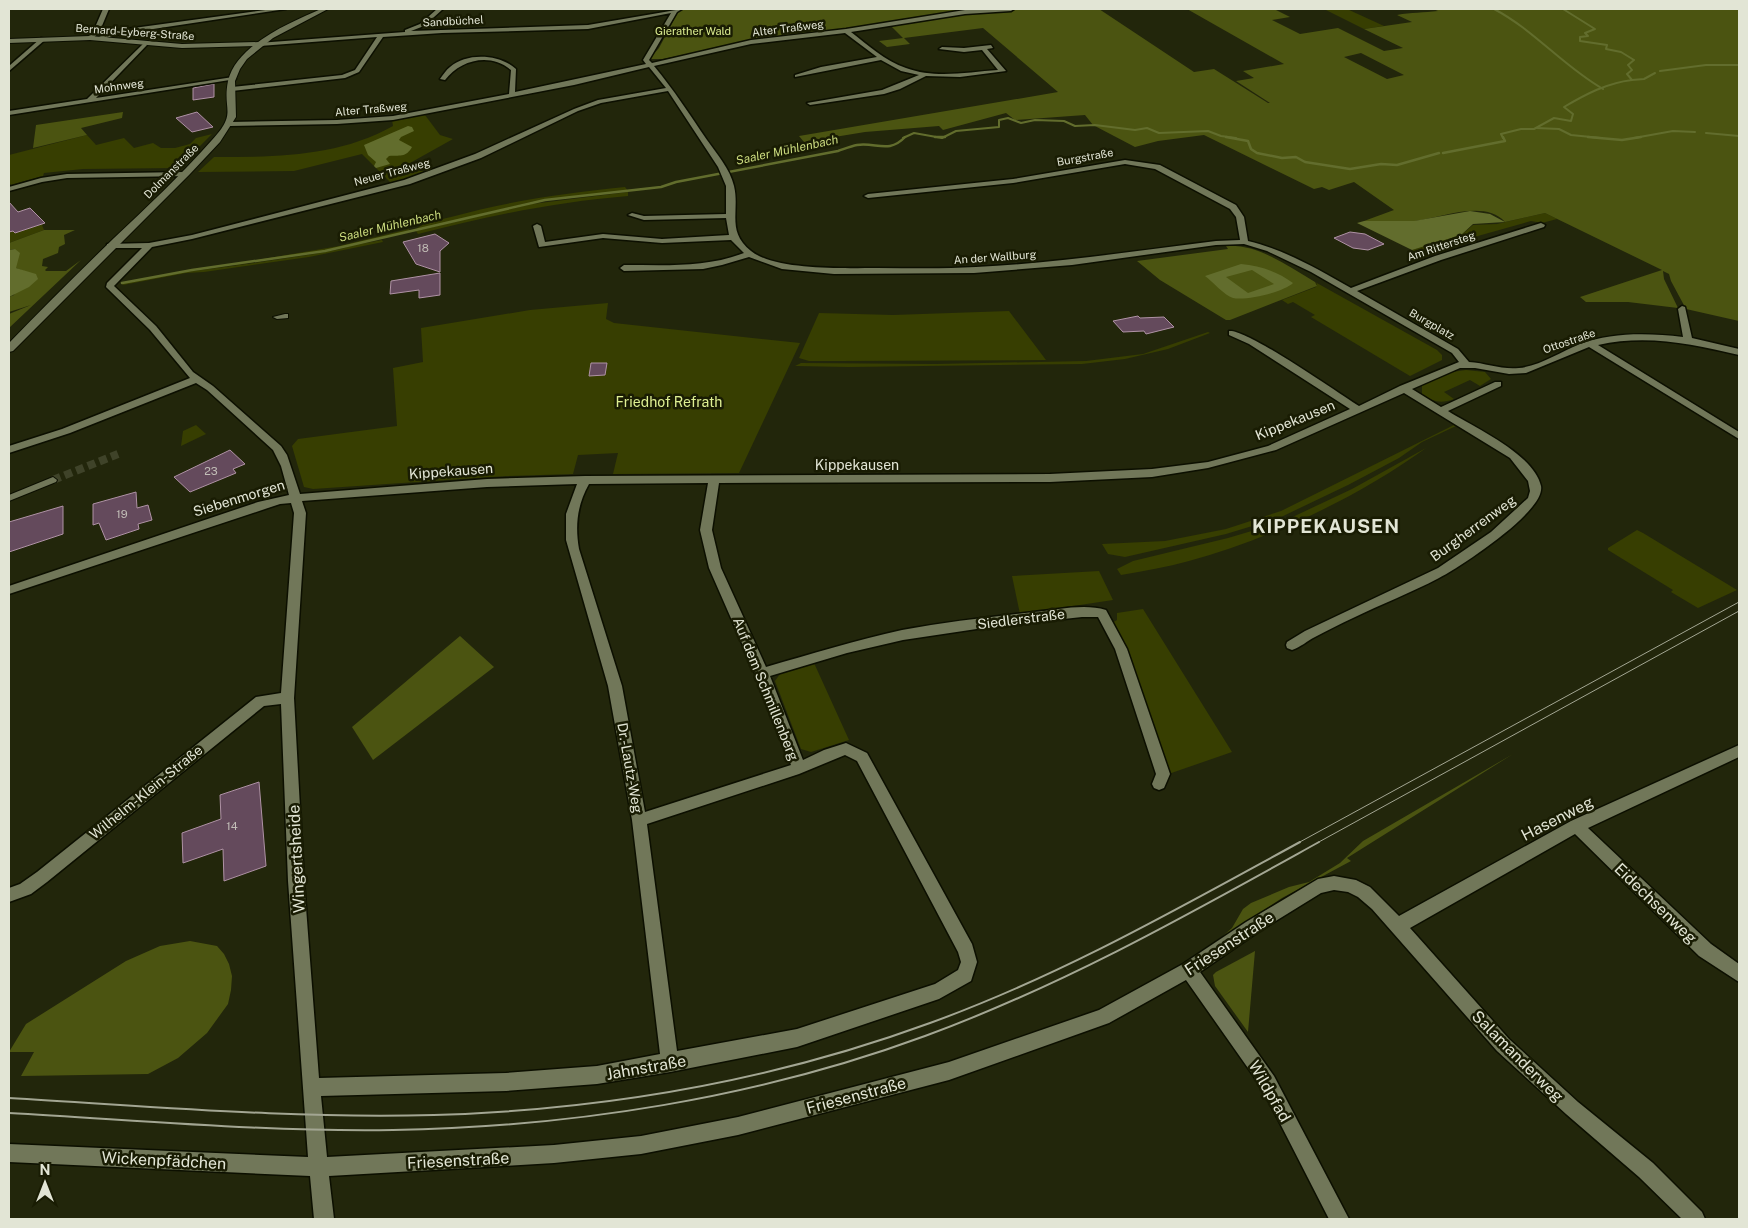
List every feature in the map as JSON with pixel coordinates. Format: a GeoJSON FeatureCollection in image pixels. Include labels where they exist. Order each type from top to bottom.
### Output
{"type":"FeatureCollection","features":[{"type":"Feature","properties":{"kind":"main road"},"geometry":{"type":"LineString","coordinates":[[230,124],[234,113],[233,79],[241,64],[260,44],[285,28],[325,9]]}},
{"type":"Feature","properties":{"kind":"main road","name":"Bernard-Eyberg-Straße"},"geometry":{"type":"LineString","coordinates":[[9,41],[99,38],[145,44],[182,46],[260,44]]}},
{"type":"Feature","properties":{"kind":"main road","name":"Dolmanstraße"},"geometry":{"type":"LineString","coordinates":[[9,349],[67,288],[184,174],[230,124]]}},
{"type":"Feature","properties":{"kind":"street"},"geometry":{"type":"LineString","coordinates":[[90,38],[96,33],[106,9]]}},
{"type":"Feature","properties":{"kind":"street"},"geometry":{"type":"LineString","coordinates":[[99,38],[127,31],[283,9]]}},
{"type":"Feature","properties":{"kind":"street"},"geometry":{"type":"LineString","coordinates":[[395,35],[422,25],[440,9]]}},
{"type":"Feature","properties":{"kind":"street","name":"Alter Traßweg"},"geometry":{"type":"LineString","coordinates":[[230,124],[337,122],[413,115],[611,75],[758,40],[846,31],[965,12],[1011,9]]}},
{"type":"Feature","properties":{"kind":"street"},"geometry":{"type":"LineString","coordinates":[[537,226],[542,245],[603,236],[662,241],[733,237],[730,216],[730,186],[724,173],[670,89],[646,60],[677,10]]}},
{"type":"Feature","properties":{"kind":"street","name":"Sandbüchel"},"geometry":{"type":"LineString","coordinates":[[260,44],[442,31],[588,27],[677,10]]}},
{"type":"Feature","properties":{"kind":"street"},"geometry":{"type":"LineString","coordinates":[[846,31],[883,58],[903,68],[926,74],[956,75],[1003,71],[984,49]]}},
{"type":"Feature","properties":{"kind":"street"},"geometry":{"type":"LineString","coordinates":[[232,89],[343,77],[357,70],[381,36]]}},
{"type":"Feature","properties":{"kind":"street"},"geometry":{"type":"LineString","coordinates":[[9,70],[43,39]]}},
{"type":"Feature","properties":{"kind":"street"},"geometry":{"type":"LineString","coordinates":[[90,100],[145,44]]}},
{"type":"Feature","properties":{"kind":"street"},"geometry":{"type":"LineString","coordinates":[[942,49],[984,49],[991,47]]}},
{"type":"Feature","properties":{"kind":"street"},"geometry":{"type":"LineString","coordinates":[[797,76],[821,69],[883,58]]}},
{"type":"Feature","properties":{"kind":"street"},"geometry":{"type":"LineString","coordinates":[[443,79],[455,65],[490,59],[509,64],[514,70],[512,95]]}},
{"type":"Feature","properties":{"kind":"street"},"geometry":{"type":"LineString","coordinates":[[810,103],[889,91],[904,87],[926,74]]}},
{"type":"Feature","properties":{"kind":"street","name":"Mohnweg"},"geometry":{"type":"LineString","coordinates":[[9,113],[233,79]]}},
{"type":"Feature","properties":{"kind":"street","name":"Neuer Traßweg"},"geometry":{"type":"LineString","coordinates":[[110,246],[149,245],[209,233],[407,182],[471,159],[576,110],[600,101],[670,89]]}},
{"type":"Feature","properties":{"kind":"street","name":"Burgstraße"},"geometry":{"type":"LineString","coordinates":[[868,196],[988,184],[1108,164],[1138,163],[1165,170],[1230,205],[1240,217],[1244,242]]}},
{"type":"Feature","properties":{"kind":"street"},"geometry":{"type":"LineString","coordinates":[[9,189],[41,180],[67,176],[184,174]]}},
{"type":"Feature","properties":{"kind":"street"},"geometry":{"type":"LineString","coordinates":[[632,215],[644,218],[730,216]]}},
{"type":"Feature","properties":{"kind":"street","name":"Am Rittersteg"},"geometry":{"type":"LineString","coordinates":[[1350,291],[1438,258],[1541,225]]}},
{"type":"Feature","properties":{"kind":"street","name":"An der Wallburg"},"geometry":{"type":"LineString","coordinates":[[733,237],[749,254],[765,261],[782,266],[834,272],[940,272],[1040,265],[1224,242],[1244,242]]}},
{"type":"Feature","properties":{"kind":"street"},"geometry":{"type":"LineString","coordinates":[[1244,242],[1270,249],[1314,270],[1350,291]]}},
{"type":"Feature","properties":{"kind":"street","name":"Siebenmorgen"},"geometry":{"type":"LineString","coordinates":[[9,590],[262,505],[295,498],[282,454],[277,448],[210,388],[197,379],[110,285],[149,245]]}},
{"type":"Feature","properties":{"kind":"street"},"geometry":{"type":"LineString","coordinates":[[624,268],[712,266],[727,263],[749,254]]}},
{"type":"Feature","properties":{"kind":"street","name":"Burgplatz"},"geometry":{"type":"LineString","coordinates":[[1350,291],[1455,351],[1466,364]]}},
{"type":"Feature","properties":{"kind":"street"},"geometry":{"type":"LineString","coordinates":[[1682,309],[1688,340]]}},
{"type":"Feature","properties":{"kind":"street"},"geometry":{"type":"LineString","coordinates":[[1232,333],[1252,342],[1357,410]]}},
{"type":"Feature","properties":{"kind":"street","name":"Ottostraße"},"geometry":{"type":"LineString","coordinates":[[1466,364],[1512,371],[1526,370],[1590,344],[1627,337],[1646,336],[1688,340],[1739,352]]}},
{"type":"Feature","properties":{"kind":"street"},"geometry":{"type":"LineString","coordinates":[[1590,344],[1739,436]]}},
{"type":"Feature","properties":{"kind":"street"},"geometry":{"type":"LineString","coordinates":[[1403,388],[1449,368],[1466,364]]}},
{"type":"Feature","properties":{"kind":"street"},"geometry":{"type":"LineString","coordinates":[[9,450],[66,431],[197,379]]}},
{"type":"Feature","properties":{"kind":"street"},"geometry":{"type":"LineString","coordinates":[[1441,411],[1498,384]]}},
{"type":"Feature","properties":{"kind":"street","name":"Kippekausen"},"geometry":{"type":"LineString","coordinates":[[295,498],[487,483],[585,480],[1076,478],[1152,473],[1208,465],[1272,448],[1403,388]]}},
{"type":"Feature","properties":{"kind":"street","name":"Burgherrenweg"},"geometry":{"type":"LineString","coordinates":[[1292,645],[1319,630],[1442,571],[1500,530],[1527,508],[1535,498],[1534,482],[1528,470],[1514,456],[1403,388]]}},
{"type":"Feature","properties":{"kind":"street"},"geometry":{"type":"LineString","coordinates":[[9,498],[53,480]]}},
{"type":"Feature","properties":{"kind":"street","name":"Dr.-Lautz-Weg"},"geometry":{"type":"LineString","coordinates":[[585,480],[578,492],[569,528],[573,549],[615,686],[639,820],[670,1063]]}},
{"type":"Feature","properties":{"kind":"street","name":"Auf dem Schmillenberg"},"geometry":{"type":"LineString","coordinates":[[714,480],[706,530],[715,568],[762,673],[798,768],[829,754],[846,749],[862,757],[966,950],[969,962],[965,975]]}},
{"type":"Feature","properties":{"kind":"street","name":"Wingertsheide"},"geometry":{"type":"LineString","coordinates":[[295,498],[300,513],[299,539],[287,698],[296,882],[313,1088],[313,1113],[324,1219]]}},
{"type":"Feature","properties":{"kind":"street","name":"Siedlerstraße"},"geometry":{"type":"LineString","coordinates":[[762,673],[847,648],[902,636],[990,622],[1082,612],[1102,613],[1121,648],[1163,774],[1159,784]]}},
{"type":"Feature","properties":{"kind":"street","name":"Wilhelm-Klein-Straße"},"geometry":{"type":"LineString","coordinates":[[9,895],[25,888],[42,877],[260,701],[287,698]]}},
{"type":"Feature","properties":{"kind":"street","name":"Hasenweg"},"geometry":{"type":"LineString","coordinates":[[1396,926],[1576,826],[1739,751]]}},
{"type":"Feature","properties":{"kind":"street"},"geometry":{"type":"LineString","coordinates":[[639,820],[798,768]]}},
{"type":"Feature","properties":{"kind":"street","name":"Eidechsenweg"},"geometry":{"type":"LineString","coordinates":[[1576,826],[1704,950],[1739,974]]}},
{"type":"Feature","properties":{"kind":"street","name":"Friesenstraße"},"geometry":{"type":"LineString","coordinates":[[320,1167],[554,1154],[641,1144],[738,1126],[949,1071],[1103,1017],[1190,970],[1252,927],[1318,886],[1334,883],[1350,885]]}},
{"type":"Feature","properties":{"kind":"street","name":"Salamanderweg"},"geometry":{"type":"LineString","coordinates":[[1350,885],[1364,892],[1378,904],[1503,1045],[1572,1108],[1646,1170],[1695,1219]]}},
{"type":"Feature","properties":{"kind":"street","name":"Wildpfad"},"geometry":{"type":"LineString","coordinates":[[1190,970],[1268,1082],[1339,1219]]}},
{"type":"Feature","properties":{"kind":"street","name":"Jahnstraße"},"geometry":{"type":"LineString","coordinates":[[313,1088],[506,1082],[596,1076],[797,1038],[939,992],[965,975]]}},
{"type":"Feature","properties":{"kind":"street","name":"Wickenpfädchen"},"geometry":{"type":"LineString","coordinates":[[9,1153],[320,1167]]}},
{"type":"Feature","properties":{"kind":"green space","name":"Gierather Wald"},"geometry":{"type":"Polygon","coordinates":[[[683,9],[988,9],[967,10],[853,29],[770,37],[663,59],[651,59],[678,12],[683,9]]]}},
{"type":"Feature","properties":{"kind":"green space"},"geometry":{"type":"Polygon","coordinates":[[[1022,9],[1099,9],[1194,72],[1214,69],[1270,103],[1236,81],[1254,78],[1243,71],[1284,64],[1187,9],[1274,9],[1290,17],[1272,20],[1300,34],[1338,28],[1384,51],[1403,48],[1364,29],[1412,22],[1397,15],[1438,11],[1433,9],[1738,9],[1739,321],[1686,309],[1669,274],[1663,271],[1664,279],[1678,308],[1628,302],[1586,302],[1580,297],[1662,270],[1545,213],[1505,222],[1496,215],[1474,211],[1415,221],[1364,221],[1394,210],[1354,182],[1329,190],[1322,187],[1314,189],[1204,135],[1158,141],[1135,147],[1093,125],[1085,115],[1015,120],[1006,113],[943,130],[939,126],[865,132],[804,142],[799,136],[1058,92],[983,28],[904,38],[910,44],[887,47],[879,41],[903,38],[891,26],[969,13],[1022,9]],[[1361,53],[1344,57],[1387,79],[1404,75],[1361,53]]]}},
{"type":"Feature","properties":{"kind":"green space"},"geometry":{"type":"Polygon","coordinates":[[[1347,9],[1384,26],[1364,29],[1326,10],[1347,9]]]}},
{"type":"Feature","properties":{"kind":"green space"},"geometry":{"type":"Polygon","coordinates":[[[123,112],[122,118],[81,128],[87,135],[33,148],[36,125],[123,112]]]}},
{"type":"Feature","properties":{"kind":"green space"},"geometry":{"type":"Polygon","coordinates":[[[425,115],[440,135],[453,139],[410,163],[426,173],[391,183],[362,154],[294,171],[198,172],[214,157],[260,157],[328,149],[372,136],[393,126],[392,120],[425,115]]]}},
{"type":"Feature","properties":{"kind":"green space"},"geometry":{"type":"Polygon","coordinates":[[[212,134],[178,168],[83,169],[44,173],[43,176],[11,185],[9,182],[9,155],[87,135],[96,145],[124,138],[134,148],[153,143],[161,148],[175,148],[190,144],[196,138],[212,134]]]}},
{"type":"Feature","properties":{"kind":"green space"},"geometry":{"type":"Polygon","coordinates":[[[625,187],[628,191],[531,202],[415,230],[422,225],[494,206],[559,195],[625,187]]]}},
{"type":"Feature","properties":{"kind":"green space"},"geometry":{"type":"Polygon","coordinates":[[[628,192],[628,196],[522,210],[418,234],[416,231],[532,204],[628,192]]]}},
{"type":"Feature","properties":{"kind":"green space"},"geometry":{"type":"Polygon","coordinates":[[[14,208],[18,212],[30,208],[45,223],[42,225],[44,230],[9,243],[9,209],[14,208]]]}},
{"type":"Feature","properties":{"kind":"green space"},"geometry":{"type":"Polygon","coordinates":[[[1545,213],[1570,225],[1557,219],[1542,223],[1531,221],[1428,250],[1429,256],[1425,257],[1412,250],[1461,235],[1473,225],[1497,224],[1545,213]]]}},
{"type":"Feature","properties":{"kind":"green space"},"geometry":{"type":"Polygon","coordinates":[[[409,229],[410,231],[360,244],[382,240],[383,242],[309,257],[186,273],[123,285],[122,283],[163,275],[237,265],[228,265],[339,246],[409,229]],[[351,246],[239,265],[327,252],[351,246]]]}},
{"type":"Feature","properties":{"kind":"green space"},"geometry":{"type":"Polygon","coordinates":[[[44,230],[75,230],[64,235],[65,244],[59,247],[58,253],[43,259],[42,266],[48,267],[46,271],[66,271],[81,260],[9,328],[9,314],[31,305],[9,312],[9,297],[14,295],[24,271],[16,268],[15,249],[9,250],[9,243],[44,230]]]}},
{"type":"Feature","properties":{"kind":"green space"},"geometry":{"type":"Polygon","coordinates":[[[1226,246],[1238,246],[1261,252],[1315,282],[1317,286],[1226,320],[1160,280],[1137,261],[1228,249],[1226,246]]]}},
{"type":"Feature","properties":{"kind":"green space"},"geometry":{"type":"Polygon","coordinates":[[[1315,282],[1437,350],[1442,355],[1442,360],[1410,376],[1311,317],[1315,315],[1293,302],[1288,304],[1282,300],[1316,287],[1317,284],[1315,282]]]}},
{"type":"Feature","properties":{"kind":"green space","name":"Friedhof Refrath"},"geometry":{"type":"Polygon","coordinates":[[[608,303],[606,319],[614,323],[800,343],[739,473],[613,474],[618,453],[578,455],[573,474],[506,476],[313,489],[304,487],[292,446],[298,439],[397,426],[393,368],[423,362],[421,328],[530,310],[608,303]]]}},
{"type":"Feature","properties":{"kind":"green space"},"geometry":{"type":"Polygon","coordinates":[[[1009,311],[1046,360],[809,361],[799,358],[819,313],[893,315],[1009,311]]]}},
{"type":"Feature","properties":{"kind":"green space"},"geometry":{"type":"Polygon","coordinates":[[[1208,332],[1210,333],[1168,349],[1125,359],[1082,364],[795,366],[801,363],[936,364],[1086,361],[1143,354],[1208,332]]]}},
{"type":"Feature","properties":{"kind":"green space"},"geometry":{"type":"Polygon","coordinates":[[[1466,370],[1485,372],[1491,379],[1480,386],[1470,380],[1444,392],[1454,399],[1449,401],[1437,401],[1422,394],[1422,385],[1452,372],[1466,370]]]}},
{"type":"Feature","properties":{"kind":"green space"},"geometry":{"type":"Polygon","coordinates":[[[196,425],[206,434],[181,446],[183,431],[196,425]]]}},
{"type":"Feature","properties":{"kind":"green space"},"geometry":{"type":"Polygon","coordinates":[[[1454,425],[1456,426],[1422,442],[1399,458],[1279,518],[1226,534],[1125,557],[1108,554],[1102,544],[1165,541],[1226,529],[1281,511],[1454,425]]]}},
{"type":"Feature","properties":{"kind":"green space"},"geometry":{"type":"Polygon","coordinates":[[[1426,448],[1371,484],[1342,500],[1251,541],[1220,552],[1164,567],[1121,575],[1117,569],[1133,561],[1228,538],[1282,522],[1352,489],[1426,448]]]}},
{"type":"Feature","properties":{"kind":"green space"},"geometry":{"type":"Polygon","coordinates":[[[1637,530],[1737,590],[1698,608],[1671,592],[1673,590],[1608,550],[1608,548],[1637,530]]]}},
{"type":"Feature","properties":{"kind":"green space"},"geometry":{"type":"Polygon","coordinates":[[[1099,571],[1113,600],[1020,614],[1012,576],[1099,571]]]}},
{"type":"Feature","properties":{"kind":"green space"},"geometry":{"type":"Polygon","coordinates":[[[1143,609],[1232,752],[1157,778],[1109,625],[1117,620],[1117,613],[1143,609]]]}},
{"type":"Feature","properties":{"kind":"green space"},"geometry":{"type":"Polygon","coordinates":[[[460,636],[494,667],[373,760],[352,727],[460,636]]]}},
{"type":"Feature","properties":{"kind":"green space"},"geometry":{"type":"Polygon","coordinates":[[[814,663],[849,740],[811,752],[801,749],[775,681],[780,674],[814,663]]]}},
{"type":"Feature","properties":{"kind":"green space"},"geometry":{"type":"Polygon","coordinates":[[[1513,754],[1347,858],[1351,861],[1282,898],[1215,943],[1232,928],[1243,909],[1251,903],[1289,887],[1309,882],[1340,863],[1363,841],[1513,754]]]}},
{"type":"Feature","properties":{"kind":"green space"},"geometry":{"type":"Polygon","coordinates":[[[190,941],[217,946],[224,954],[232,976],[231,990],[228,1004],[207,1033],[178,1058],[148,1074],[21,1076],[34,1052],[9,1052],[26,1024],[126,961],[160,946],[190,941]]]}},
{"type":"Feature","properties":{"kind":"green space"},"geometry":{"type":"Polygon","coordinates":[[[1255,951],[1248,1032],[1215,986],[1213,975],[1255,951]]]}},
{"type":"Feature","properties":{"kind":"shaded area"},"geometry":{"type":"Polygon","coordinates":[[[408,126],[412,127],[414,131],[401,137],[399,140],[412,147],[410,151],[402,155],[389,156],[386,159],[390,164],[376,168],[374,166],[376,162],[368,155],[364,145],[408,126]]]}},
{"type":"Feature","properties":{"kind":"shaded area"},"geometry":{"type":"Polygon","coordinates":[[[1470,211],[1490,214],[1505,222],[1473,224],[1461,235],[1412,250],[1357,223],[1364,221],[1414,221],[1470,211]]]}},
{"type":"Feature","properties":{"kind":"shaded area"},"geometry":{"type":"Polygon","coordinates":[[[15,249],[20,253],[16,268],[36,274],[38,279],[29,287],[9,297],[9,250],[15,249]]]}},
{"type":"Feature","properties":{"kind":"shaded area"},"geometry":{"type":"Polygon","coordinates":[[[1241,264],[1268,270],[1281,275],[1293,283],[1282,290],[1239,299],[1226,294],[1205,276],[1241,264]],[[1252,270],[1226,277],[1248,293],[1274,284],[1252,270]]]}},
{"type":"Feature","properties":{"kind":"building"},"geometry":{"type":"Polygon","coordinates":[[[214,84],[214,97],[193,100],[193,88],[214,84]]]}},
{"type":"Feature","properties":{"kind":"building"},"geometry":{"type":"Polygon","coordinates":[[[197,112],[213,127],[192,132],[176,118],[197,112]]]}},
{"type":"Feature","properties":{"kind":"building"},"geometry":{"type":"Polygon","coordinates":[[[9,202],[18,212],[30,208],[45,223],[15,233],[13,231],[9,232],[9,202]]]}},
{"type":"Feature","properties":{"kind":"building"},"geometry":{"type":"Polygon","coordinates":[[[1350,232],[1365,234],[1384,244],[1368,250],[1353,248],[1334,238],[1350,232]]]}},
{"type":"Feature","properties":{"kind":"building"},"geometry":{"type":"Polygon","coordinates":[[[435,234],[449,243],[440,251],[440,272],[416,264],[403,242],[435,234]]]}},
{"type":"Feature","properties":{"kind":"building"},"geometry":{"type":"Polygon","coordinates":[[[440,273],[440,295],[419,298],[419,290],[390,294],[391,281],[440,273]]]}},
{"type":"Feature","properties":{"kind":"building"},"geometry":{"type":"Polygon","coordinates":[[[1138,316],[1140,318],[1164,317],[1174,327],[1146,334],[1144,331],[1123,332],[1113,321],[1138,316]]]}},
{"type":"Feature","properties":{"kind":"building"},"geometry":{"type":"Polygon","coordinates":[[[591,363],[607,363],[605,375],[589,376],[591,363]]]}},
{"type":"Feature","properties":{"kind":"building"},"geometry":{"type":"Polygon","coordinates":[[[230,450],[245,464],[233,469],[236,473],[190,492],[174,477],[230,450]]]}},
{"type":"Feature","properties":{"kind":"building"},"geometry":{"type":"Polygon","coordinates":[[[136,492],[137,508],[148,505],[152,520],[138,524],[139,529],[106,540],[99,523],[93,525],[93,504],[136,492]]]}},
{"type":"Feature","properties":{"kind":"building"},"geometry":{"type":"Polygon","coordinates":[[[63,506],[63,534],[9,552],[9,522],[63,506]]]}},
{"type":"Feature","properties":{"kind":"building"},"geometry":{"type":"Polygon","coordinates":[[[259,782],[266,866],[224,881],[223,849],[183,863],[182,833],[221,819],[220,795],[259,782]]]}},
{"type":"Feature","properties":{"kind":"waterway"},"geometry":{"type":"LineString","coordinates":[[1494,9],[1522,27],[1575,70],[1602,88]]}},
{"type":"Feature","properties":{"kind":"waterway","name":"Saaler Mühlenbach"},"geometry":{"type":"LineString","coordinates":[[1563,9],[1595,29],[1585,33],[1588,36],[1580,37],[1580,41],[1607,45],[1606,49],[1621,52],[1634,60],[1628,65],[1632,70],[1627,74],[1632,80]]}},
{"type":"Feature","properties":{"kind":"waterway"},"geometry":{"type":"LineString","coordinates":[[1660,71],[1706,65],[1739,65]]}},
{"type":"Feature","properties":{"kind":"waterway"},"geometry":{"type":"LineString","coordinates":[[1632,80],[1644,79],[1655,73]]}},
{"type":"Feature","properties":{"kind":"waterway","name":"Saaler Mühlenbach"},"geometry":{"type":"LineString","coordinates":[[1602,88],[1632,80]]}},
{"type":"Feature","properties":{"kind":"waterway","name":"Saaler Mühlenbach"},"geometry":{"type":"LineString","coordinates":[[1503,138],[1501,134],[1521,129],[1534,129],[1554,118],[1571,121],[1573,114],[1564,107],[1602,88]]}},
{"type":"Feature","properties":{"kind":"waterway","name":"Saaler Mühlenbach"},"geometry":{"type":"LineString","coordinates":[[944,137],[956,131],[999,127],[999,120],[1008,118],[1021,123],[1035,120],[1064,121],[1075,126],[1095,125],[1135,130],[1147,128],[1159,133],[1208,131],[1221,136],[1236,138]]}},
{"type":"Feature","properties":{"kind":"waterway"},"geometry":{"type":"LineString","coordinates":[[1536,128],[1559,129],[1571,135],[1601,138]]}},
{"type":"Feature","properties":{"kind":"waterway"},"geometry":{"type":"LineString","coordinates":[[1634,138],[1673,131],[1695,132]]}},
{"type":"Feature","properties":{"kind":"waterway","name":"Saaler Mühlenbach"},"geometry":{"type":"LineString","coordinates":[[905,137],[914,133],[936,137]]}},
{"type":"Feature","properties":{"kind":"waterway"},"geometry":{"type":"LineString","coordinates":[[1706,133],[1739,136]]}},
{"type":"Feature","properties":{"kind":"waterway","name":"Saaler Mühlenbach"},"geometry":{"type":"LineString","coordinates":[[122,283],[192,270],[325,251],[545,200],[661,187],[676,182],[838,151],[857,145],[893,145],[905,137]]}},
{"type":"Feature","properties":{"kind":"waterway","name":"Saaler Mühlenbach"},"geometry":{"type":"LineString","coordinates":[[936,137],[944,137]]}},
{"type":"Feature","properties":{"kind":"waterway","name":"Saaler Mühlenbach"},"geometry":{"type":"LineString","coordinates":[[936,137],[944,137]]}},
{"type":"Feature","properties":{"kind":"waterway","name":"Saaler Mühlenbach"},"geometry":{"type":"LineString","coordinates":[[1226,137],[1248,141],[1251,149],[1257,153],[1282,158],[1296,157],[1305,162],[1350,169],[1381,164],[1397,165],[1439,153]]}},
{"type":"Feature","properties":{"kind":"waterway","name":"Saaler Mühlenbach"},"geometry":{"type":"LineString","coordinates":[[1443,153],[1505,141],[1503,137]]}},
{"type":"Feature","properties":{"kind":"waterway"},"geometry":{"type":"LineString","coordinates":[[1588,137],[1622,140],[1641,137]]}},
{"type":"Feature","properties":{"kind":"tunnel"},"geometry":{"type":"LineString","coordinates":[[53,480],[118,454]]}},
{"type":"Feature","properties":{"kind":"tram line"},"geometry":{"type":"LineString","coordinates":[[1298,843],[1739,602]]}},
{"type":"Feature","properties":{"kind":"tram line"},"geometry":{"type":"LineString","coordinates":[[1317,843],[1739,611]]}},
{"type":"Feature","properties":{"kind":"tram line"},"geometry":{"type":"LineString","coordinates":[[9,1098],[221,1111],[381,1116],[497,1112],[560,1107],[686,1089],[809,1061],[930,1023],[978,1004],[1026,984],[1118,940],[1300,842]]}},
{"type":"Feature","properties":{"kind":"tram line"},"geometry":{"type":"LineString","coordinates":[[9,1113],[201,1125],[393,1130],[528,1123],[663,1105],[730,1092],[861,1058],[977,1016],[1077,971],[1175,921],[1319,842]]}},
{"type":"Feature","properties":{"kind":"district","name":"KIPPEKAUSEN"},"geometry":{"type":"Point","coordinates":[1326,526]}}]}
